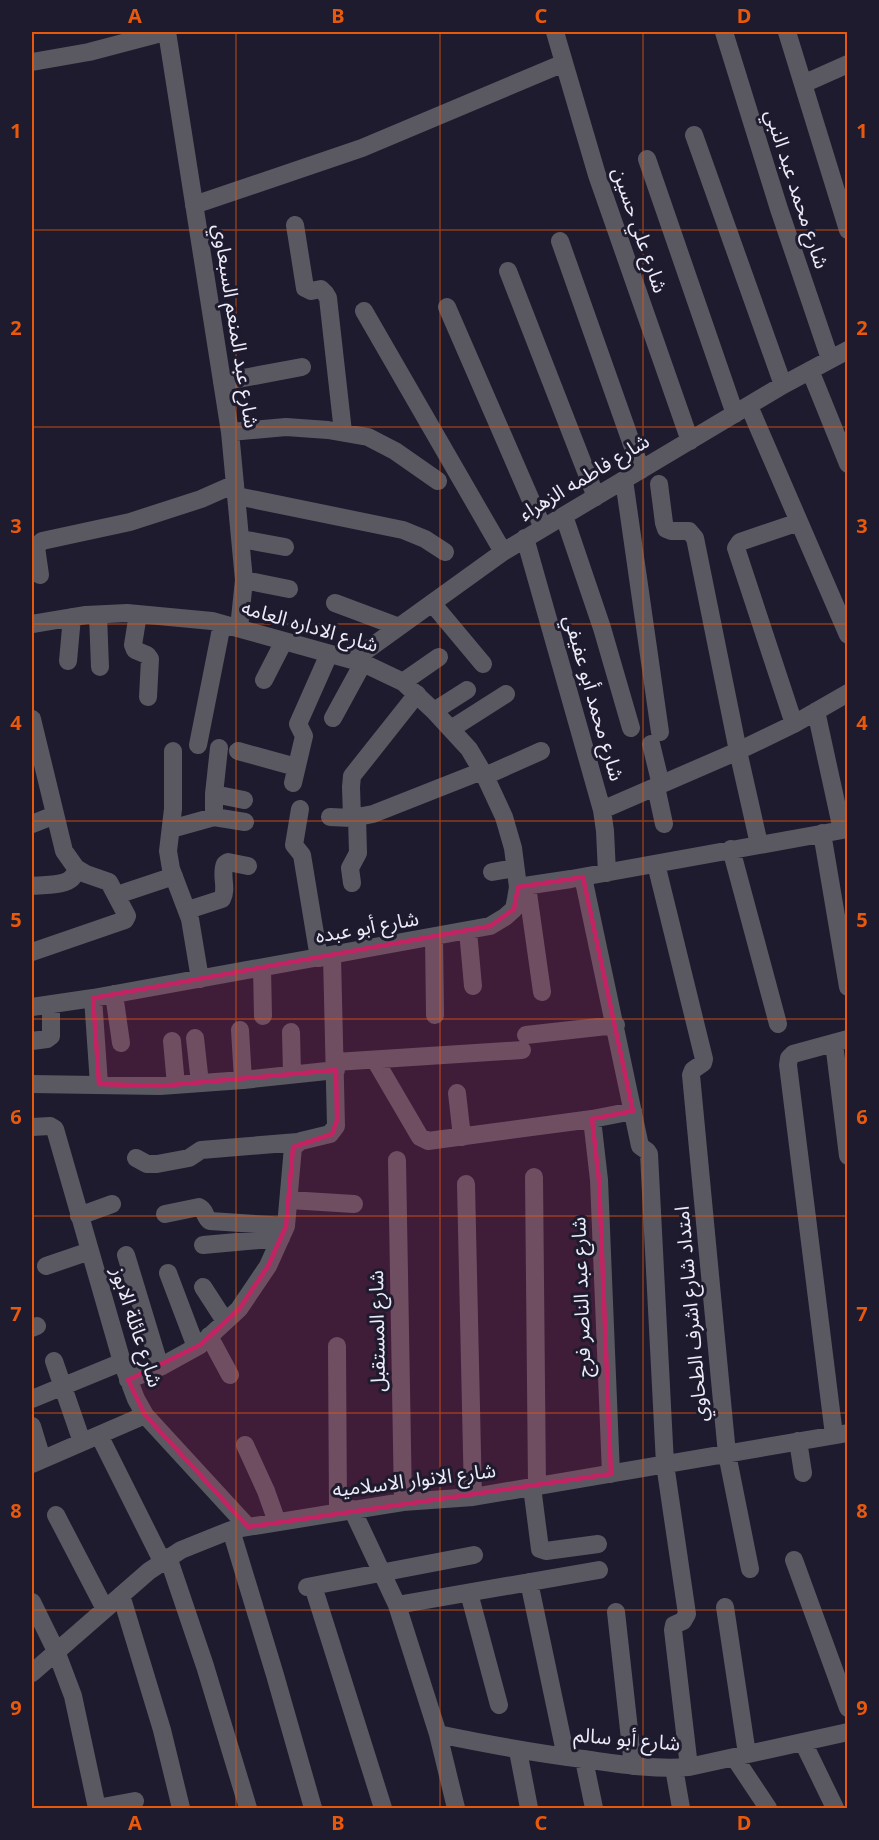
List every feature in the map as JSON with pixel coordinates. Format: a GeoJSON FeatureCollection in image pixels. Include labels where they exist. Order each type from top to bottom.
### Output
{"type":"FeatureCollection","features":[{"type":"Feature","properties":{"kind":"street"},"geometry":{"type":"LineString","coordinates":[[32,62],[89,52],[166,32]]}},
{"type":"Feature","properties":{"kind":"street","name":"شارع عبد المنعم السبعاوي"},"geometry":{"type":"LineString","coordinates":[[166,32],[230,432],[244,580],[198,745]]}},
{"type":"Feature","properties":{"kind":"street","name":"شارع علي حسين"},"geometry":{"type":"LineString","coordinates":[[555,32],[597,175],[690,441]]}},
{"type":"Feature","properties":{"kind":"street","name":"شارع محمد عبد النبي"},"geometry":{"type":"LineString","coordinates":[[724,32],[779,209],[830,359]]}},
{"type":"Feature","properties":{"kind":"street"},"geometry":{"type":"LineString","coordinates":[[787,32],[848,230]]}},
{"type":"Feature","properties":{"kind":"street"},"geometry":{"type":"LineString","coordinates":[[194,205],[362,148],[564,63]]}},
{"type":"Feature","properties":{"kind":"street"},"geometry":{"type":"LineString","coordinates":[[803,84],[848,64]]}},
{"type":"Feature","properties":{"kind":"street"},"geometry":{"type":"LineString","coordinates":[[694,135],[783,385]]}},
{"type":"Feature","properties":{"kind":"street"},"geometry":{"type":"LineString","coordinates":[[647,159],[742,410],[799,522],[848,635]]}},
{"type":"Feature","properties":{"kind":"street"},"geometry":{"type":"LineString","coordinates":[[296,225],[305,288],[311,291],[321,289],[326,292],[328,298],[343,432]]}},
{"type":"Feature","properties":{"kind":"street"},"geometry":{"type":"LineString","coordinates":[[560,241],[641,470]]}},
{"type":"Feature","properties":{"kind":"street"},"geometry":{"type":"LineString","coordinates":[[508,271],[596,497]]}},
{"type":"Feature","properties":{"kind":"street"},"geometry":{"type":"LineString","coordinates":[[447,307],[543,528]]}},
{"type":"Feature","properties":{"kind":"street"},"geometry":{"type":"LineString","coordinates":[[364,310],[503,552]]}},
{"type":"Feature","properties":{"kind":"street","name":"شارع فاطمه الزهراء"},"geometry":{"type":"LineString","coordinates":[[358,661],[399,627],[525,538],[783,385],[848,350]]}},
{"type":"Feature","properties":{"kind":"street"},"geometry":{"type":"LineString","coordinates":[[222,381],[302,367]]}},
{"type":"Feature","properties":{"kind":"street"},"geometry":{"type":"LineString","coordinates":[[810,370],[848,464]]}},
{"type":"Feature","properties":{"kind":"street"},"geometry":{"type":"LineString","coordinates":[[230,432],[286,427],[343,432],[368,437],[395,451],[438,481]]}},
{"type":"Feature","properties":{"kind":"street"},"geometry":{"type":"LineString","coordinates":[[624,480],[656,738],[658,786],[664,824]]}},
{"type":"Feature","properties":{"kind":"street"},"geometry":{"type":"LineString","coordinates":[[659,484],[666,529],[689,531],[695,538],[759,844]]}},
{"type":"Feature","properties":{"kind":"street"},"geometry":{"type":"LineString","coordinates":[[40,575],[36,547],[42,541],[130,522],[236,490],[403,530],[425,539],[445,552]]}},
{"type":"Feature","properties":{"kind":"street"},"geometry":{"type":"LineString","coordinates":[[564,516],[602,628],[631,728]]}},
{"type":"Feature","properties":{"kind":"street"},"geometry":{"type":"LineString","coordinates":[[794,724],[736,548],[740,542],[799,522]]}},
{"type":"Feature","properties":{"kind":"street","name":"شارع محمد أبو عفيفي"},"geometry":{"type":"LineString","coordinates":[[525,538],[602,810],[607,873]]}},
{"type":"Feature","properties":{"kind":"street"},"geometry":{"type":"LineString","coordinates":[[241,539],[285,547]]}},
{"type":"Feature","properties":{"kind":"street"},"geometry":{"type":"LineString","coordinates":[[244,580],[290,589]]}},
{"type":"Feature","properties":{"kind":"street"},"geometry":{"type":"LineString","coordinates":[[335,603],[399,627]]}},
{"type":"Feature","properties":{"kind":"street"},"geometry":{"type":"LineString","coordinates":[[432,603],[483,664]]}},
{"type":"Feature","properties":{"kind":"street"},"geometry":{"type":"LineString","coordinates":[[138,614],[133,645],[135,650],[147,655],[150,659],[148,697]]}},
{"type":"Feature","properties":{"kind":"street"},"geometry":{"type":"LineString","coordinates":[[98,615],[100,668]]}},
{"type":"Feature","properties":{"kind":"street","name":"شارع الاداره العامه"},"geometry":{"type":"LineString","coordinates":[[32,624],[98,615],[169,616],[231,626],[358,661],[403,682],[469,748],[484,773],[504,817],[513,848],[515,868],[522,887],[542,992]]}},
{"type":"Feature","properties":{"kind":"street"},"geometry":{"type":"LineString","coordinates":[[68,661],[72,617]]}},
{"type":"Feature","properties":{"kind":"street"},"geometry":{"type":"LineString","coordinates":[[264,680],[284,641]]}},
{"type":"Feature","properties":{"kind":"street"},"geometry":{"type":"LineString","coordinates":[[238,751],[294,775],[304,736],[298,724],[329,654]]}},
{"type":"Feature","properties":{"kind":"street"},"geometry":{"type":"LineString","coordinates":[[403,682],[439,657]]}},
{"type":"Feature","properties":{"kind":"street"},"geometry":{"type":"LineString","coordinates":[[333,718],[358,661]]}},
{"type":"Feature","properties":{"kind":"street"},"geometry":{"type":"LineString","coordinates":[[434,711],[467,690]]}},
{"type":"Feature","properties":{"kind":"street"},"geometry":{"type":"LineString","coordinates":[[602,810],[738,751],[794,724],[848,693]]}},
{"type":"Feature","properties":{"kind":"street"},"geometry":{"type":"LineString","coordinates":[[352,883],[350,868],[358,853],[351,787],[352,776],[417,694]]}},
{"type":"Feature","properties":{"kind":"street"},"geometry":{"type":"LineString","coordinates":[[451,729],[506,694]]}},
{"type":"Feature","properties":{"kind":"street"},"geometry":{"type":"LineString","coordinates":[[522,887],[845,829],[816,711]]}},
{"type":"Feature","properties":{"kind":"street"},"geometry":{"type":"LineString","coordinates":[[32,719],[64,851],[76,868],[86,874],[106,880],[127,914],[126,919],[32,952]]}},
{"type":"Feature","properties":{"kind":"street"},"geometry":{"type":"LineString","coordinates":[[213,817],[219,748]]}},
{"type":"Feature","properties":{"kind":"street"},"geometry":{"type":"LineString","coordinates":[[172,751],[173,809],[168,851],[174,876],[188,910],[200,979]]}},
{"type":"Feature","properties":{"kind":"street"},"geometry":{"type":"LineString","coordinates":[[330,817],[354,818],[373,814],[541,751]]}},
{"type":"Feature","properties":{"kind":"street"},"geometry":{"type":"LineString","coordinates":[[214,794],[244,800]]}},
{"type":"Feature","properties":{"kind":"street"},"geometry":{"type":"LineString","coordinates":[[136,1158],[154,1165],[189,1158],[201,1150],[298,1142],[334,1131],[337,1120],[336,1066],[326,957],[302,855],[294,845],[300,809]]}},
{"type":"Feature","properties":{"kind":"street"},"geometry":{"type":"LineString","coordinates":[[32,824],[55,815]]}},
{"type":"Feature","properties":{"kind":"street"},"geometry":{"type":"LineString","coordinates":[[171,830],[213,817],[245,822]]}},
{"type":"Feature","properties":{"kind":"street"},"geometry":{"type":"LineString","coordinates":[[822,833],[848,987]]}},
{"type":"Feature","properties":{"kind":"street"},"geometry":{"type":"LineString","coordinates":[[731,849],[778,1024]]}},
{"type":"Feature","properties":{"kind":"street"},"geometry":{"type":"LineString","coordinates":[[188,910],[222,899],[225,894],[223,869],[225,864],[228,862],[248,866]]}},
{"type":"Feature","properties":{"kind":"street","name":"امتداد شارع اشرف الطحاوي"},"geometry":{"type":"LineString","coordinates":[[656,864],[704,1059],[703,1064],[693,1070],[691,1075],[727,1454],[750,1569]]}},
{"type":"Feature","properties":{"kind":"street"},"geometry":{"type":"LineString","coordinates":[[32,886],[68,882],[75,876],[76,868]]}},
{"type":"Feature","properties":{"kind":"street"},"geometry":{"type":"LineString","coordinates":[[492,873],[515,868]]}},
{"type":"Feature","properties":{"kind":"street"},"geometry":{"type":"LineString","coordinates":[[117,895],[174,876]]}},
{"type":"Feature","properties":{"kind":"street"},"geometry":{"type":"LineString","coordinates":[[583,877],[640,1146],[649,1154],[664,1464],[687,1614],[683,1621],[674,1624],[673,1630],[681,1767],[681,1809]]}},
{"type":"Feature","properties":{"kind":"street","name":"شارع أبو عبده"},"geometry":{"type":"LineString","coordinates":[[32,1007],[326,957],[490,926],[514,909],[522,887]]}},
{"type":"Feature","properties":{"kind":"street"},"geometry":{"type":"LineString","coordinates":[[468,931],[473,986]]}},
{"type":"Feature","properties":{"kind":"street"},"geometry":{"type":"LineString","coordinates":[[434,937],[435,1015]]}},
{"type":"Feature","properties":{"kind":"street"},"geometry":{"type":"LineString","coordinates":[[262,968],[263,1016]]}},
{"type":"Feature","properties":{"kind":"street"},"geometry":{"type":"LineString","coordinates":[[114,994],[121,1043]]}},
{"type":"Feature","properties":{"kind":"street"},"geometry":{"type":"LineString","coordinates":[[93,998],[99,1084]]}},
{"type":"Feature","properties":{"kind":"street"},"geometry":{"type":"LineString","coordinates":[[32,1041],[47,1039],[51,1036],[51,1004]]}},
{"type":"Feature","properties":{"kind":"street"},"geometry":{"type":"LineString","coordinates":[[32,1084],[176,1085],[243,1080],[375,1060],[524,1042],[616,1025]]}},
{"type":"Feature","properties":{"kind":"street"},"geometry":{"type":"LineString","coordinates":[[240,1030],[243,1080]]}},
{"type":"Feature","properties":{"kind":"street"},"geometry":{"type":"LineString","coordinates":[[291,1032],[292,1074]]}},
{"type":"Feature","properties":{"kind":"street"},"geometry":{"type":"LineString","coordinates":[[195,1038],[200,1083]]}},
{"type":"Feature","properties":{"kind":"street"},"geometry":{"type":"LineString","coordinates":[[172,1041],[176,1085]]}},
{"type":"Feature","properties":{"kind":"street"},"geometry":{"type":"LineString","coordinates":[[844,1436],[788,1065],[789,1058],[793,1054],[841,1041],[848,1155]]}},
{"type":"Feature","properties":{"kind":"street"},"geometry":{"type":"LineString","coordinates":[[375,1060],[420,1137],[428,1141],[592,1119],[633,1111]]}},
{"type":"Feature","properties":{"kind":"street"},"geometry":{"type":"LineString","coordinates":[[457,1093],[462,1137]]}},
{"type":"Feature","properties":{"kind":"street","name":"شارع عبد الناصر فرج"},"geometry":{"type":"LineString","coordinates":[[592,1119],[599,1180],[611,1474]]}},
{"type":"Feature","properties":{"kind":"street","name":"شارع عائلة الابوز"},"geometry":{"type":"LineString","coordinates":[[32,1127],[48,1125],[55,1129],[122,1362],[136,1399],[145,1415],[239,1528]]}},
{"type":"Feature","properties":{"kind":"street"},"geometry":{"type":"LineString","coordinates":[[128,1380],[160,1367],[203,1342],[239,1309],[268,1266],[283,1232],[289,1200],[291,1151],[298,1142]]}},
{"type":"Feature","properties":{"kind":"street","name":"شارع المستقبل"},"geometry":{"type":"LineString","coordinates":[[397,1160],[403,1502]]}},
{"type":"Feature","properties":{"kind":"street"},"geometry":{"type":"LineString","coordinates":[[534,1177],[535,1487],[540,1549],[546,1551],[598,1544]]}},
{"type":"Feature","properties":{"kind":"street"},"geometry":{"type":"LineString","coordinates":[[466,1184],[472,1497]]}},
{"type":"Feature","properties":{"kind":"street"},"geometry":{"type":"LineString","coordinates":[[289,1200],[354,1204]]}},
{"type":"Feature","properties":{"kind":"street"},"geometry":{"type":"LineString","coordinates":[[80,1216],[112,1204]]}},
{"type":"Feature","properties":{"kind":"street"},"geometry":{"type":"LineString","coordinates":[[165,1214],[199,1207],[203,1209],[210,1221],[283,1232]]}},
{"type":"Feature","properties":{"kind":"street"},"geometry":{"type":"LineString","coordinates":[[203,1245],[283,1232]]}},
{"type":"Feature","properties":{"kind":"street"},"geometry":{"type":"LineString","coordinates":[[46,1266],[90,1251]]}},
{"type":"Feature","properties":{"kind":"street"},"geometry":{"type":"LineString","coordinates":[[126,1255],[160,1367]]}},
{"type":"Feature","properties":{"kind":"street"},"geometry":{"type":"LineString","coordinates":[[168,1273],[203,1342],[231,1375]]}},
{"type":"Feature","properties":{"kind":"street"},"geometry":{"type":"LineString","coordinates":[[203,1287],[225,1322]]}},
{"type":"Feature","properties":{"kind":"street"},"geometry":{"type":"LineString","coordinates":[[337,1346],[345,1511],[398,1605],[438,1734],[456,1809]]}},
{"type":"Feature","properties":{"kind":"street"},"geometry":{"type":"LineString","coordinates":[[54,1361],[82,1442]]}},
{"type":"Feature","properties":{"kind":"street"},"geometry":{"type":"LineString","coordinates":[[32,1399],[122,1362]]}},
{"type":"Feature","properties":{"kind":"street"},"geometry":{"type":"LineString","coordinates":[[32,1426],[37,1462],[145,1415]]}},
{"type":"Feature","properties":{"kind":"street"},"geometry":{"type":"LineString","coordinates":[[99,1435],[165,1559],[205,1666],[248,1809]]}},
{"type":"Feature","properties":{"kind":"street","name":"شارع الانوار الاسلاميه"},"geometry":{"type":"LineString","coordinates":[[32,1673],[165,1559],[181,1550],[239,1528],[403,1502],[472,1497],[798,1441],[844,1436]]}},
{"type":"Feature","properties":{"kind":"street"},"geometry":{"type":"LineString","coordinates":[[798,1441],[803,1473]]}},
{"type":"Feature","properties":{"kind":"street"},"geometry":{"type":"LineString","coordinates":[[245,1445],[277,1522]]}},
{"type":"Feature","properties":{"kind":"street"},"geometry":{"type":"LineString","coordinates":[[56,1515],[105,1609]]}},
{"type":"Feature","properties":{"kind":"street"},"geometry":{"type":"LineString","coordinates":[[239,1528],[275,1675],[313,1809]]}},
{"type":"Feature","properties":{"kind":"street"},"geometry":{"type":"LineString","coordinates":[[383,1809],[310,1587],[474,1555]]}},
{"type":"Feature","properties":{"kind":"street"},"geometry":{"type":"LineString","coordinates":[[794,1560],[848,1708]]}},
{"type":"Feature","properties":{"kind":"street"},"geometry":{"type":"LineString","coordinates":[[398,1605],[599,1570]]}},
{"type":"Feature","properties":{"kind":"street"},"geometry":{"type":"LineString","coordinates":[[529,1582],[575,1758],[594,1809]]}},
{"type":"Feature","properties":{"kind":"street"},"geometry":{"type":"LineString","coordinates":[[469,1593],[499,1705]]}},
{"type":"Feature","properties":{"kind":"street"},"geometry":{"type":"LineString","coordinates":[[121,1595],[162,1730],[181,1809]]}},
{"type":"Feature","properties":{"kind":"street"},"geometry":{"type":"LineString","coordinates":[[32,1602],[56,1651],[73,1696],[97,1808],[135,1801]]}},
{"type":"Feature","properties":{"kind":"street"},"geometry":{"type":"LineString","coordinates":[[725,1607],[740,1756],[768,1809]]}},
{"type":"Feature","properties":{"kind":"street"},"geometry":{"type":"LineString","coordinates":[[616,1612],[633,1766]]}},
{"type":"Feature","properties":{"kind":"street","name":"شارع أبو سالم"},"geometry":{"type":"LineString","coordinates":[[438,1734],[518,1751],[633,1766],[681,1767],[848,1732]]}},
{"type":"Feature","properties":{"kind":"street"},"geometry":{"type":"LineString","coordinates":[[803,1742],[836,1809]]}},
{"type":"Feature","properties":{"kind":"street"},"geometry":{"type":"LineString","coordinates":[[518,1751],[529,1809]]}},
{"type":"Feature","properties":{"kind":"highlighted area"},"geometry":{"type":"Polygon","coordinates":[[[583,877],[633,1111],[592,1119],[599,1180],[611,1474],[248,1527],[145,1415],[128,1380],[200,1345],[239,1309],[268,1266],[286,1226],[293,1147],[332,1134],[337,1120],[336,1070],[160,1086],[99,1084],[93,998],[490,926],[514,909],[518,887],[583,877]]]}}]}
